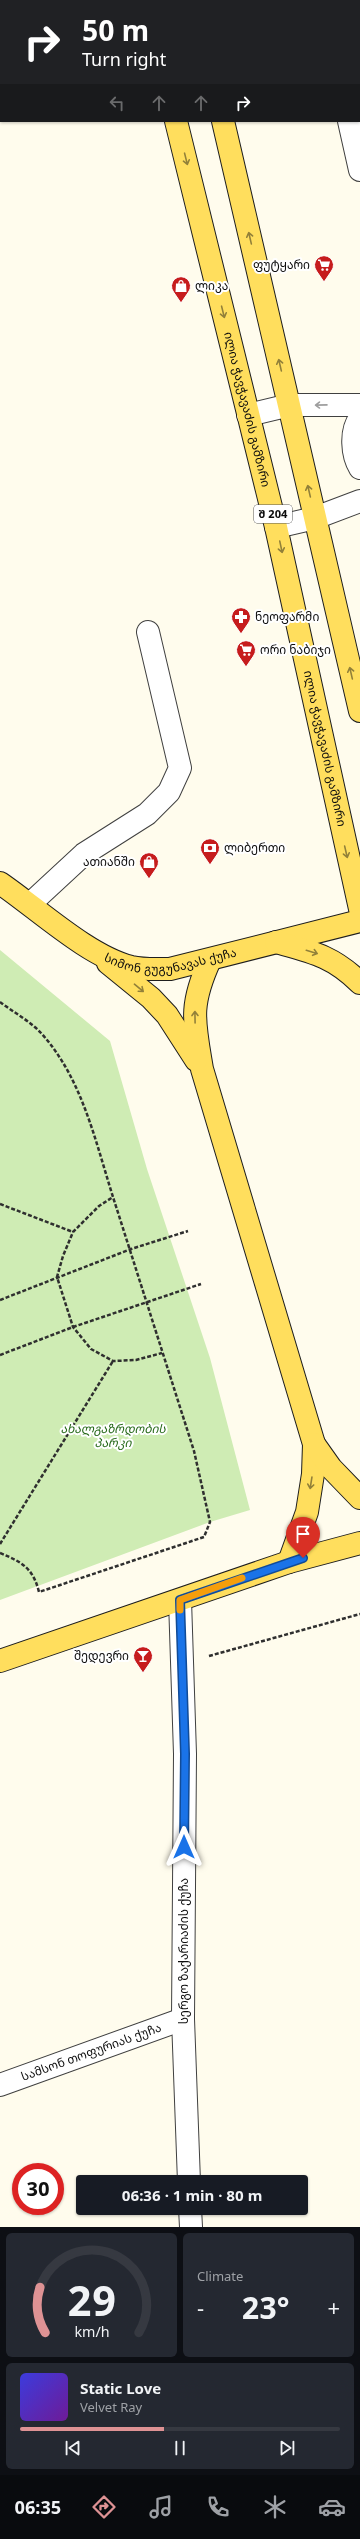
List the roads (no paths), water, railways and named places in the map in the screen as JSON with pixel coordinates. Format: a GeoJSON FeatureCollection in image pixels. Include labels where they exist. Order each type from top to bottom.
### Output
{"type":"FeatureCollection","features":[{"type":"Feature","properties":{"kind":"main road","name":"ილია ჭავჭავაძის გამზირი"},"geometry":{"type":"LineString","coordinates":[[176,122],[276,527],[360,909]]}},
{"type":"Feature","properties":{"kind":"main road"},"geometry":{"type":"LineString","coordinates":[[223,122],[360,711]]}},
{"type":"Feature","properties":{"kind":"main road","name":"სიმონ გუგუნავას ქუჩა"},"geometry":{"type":"LineString","coordinates":[[0,883],[98,955],[130,967],[149,970],[170,969],[210,960],[360,921]]}},
{"type":"Feature","properties":{"kind":"main road"},"geometry":{"type":"LineString","coordinates":[[275,942],[318,953],[343,966],[360,983]]}},
{"type":"Feature","properties":{"kind":"main road"},"geometry":{"type":"LineString","coordinates":[[98,955],[151,998],[167,1015],[202,1069]]}},
{"type":"Feature","properties":{"kind":"main road"},"geometry":{"type":"LineString","coordinates":[[210,960],[199,985],[194,1002],[195,1026],[202,1069],[314,1444],[313,1474],[307,1512],[289,1562]]}},
{"type":"Feature","properties":{"kind":"main road"},"geometry":{"type":"LineString","coordinates":[[314,1444],[331,1468],[360,1498]]}},
{"type":"Feature","properties":{"kind":"main road"},"geometry":{"type":"LineString","coordinates":[[0,1662],[289,1562],[360,1543]]}},
{"type":"Feature","properties":{"kind":"street"},"geometry":{"type":"LineString","coordinates":[[349,122],[360,170]]}},
{"type":"Feature","properties":{"kind":"street"},"geometry":{"type":"LineString","coordinates":[[248,414],[290,406],[360,404]]}},
{"type":"Feature","properties":{"kind":"street"},"geometry":{"type":"LineString","coordinates":[[360,418],[353,441],[356,462],[360,468]]}},
{"type":"Feature","properties":{"kind":"street"},"geometry":{"type":"LineString","coordinates":[[276,527],[315,518],[360,501]]}},
{"type":"Feature","properties":{"kind":"street"},"geometry":{"type":"LineString","coordinates":[[30,904],[84,854],[146,814],[169,792],[180,768],[148,632]]}},
{"type":"Feature","properties":{"kind":"street","name":"სერგო ზაქარიაძის ქუჩა"},"geometry":{"type":"LineString","coordinates":[[180,1600],[185,1754],[183,2019],[189,2175]]}},
{"type":"Feature","properties":{"kind":"street","name":"სამსონ თოფურიას ქუჩა"},"geometry":{"type":"LineString","coordinates":[[0,2085],[183,2019]]}},
{"type":"Feature","properties":{"kind":"street"},"geometry":{"type":"LineString","coordinates":[[190,2215],[191,2227]]}},
{"type":"Feature","properties":{"kind":"place","name":"ფუტყარი"},"geometry":{"type":"Point","coordinates":[324,282]}},
{"type":"Feature","properties":{"kind":"place","name":"ლიკა"},"geometry":{"type":"Point","coordinates":[181,303]}},
{"type":"Feature","properties":{"kind":"place","name":"ნეოფარმი"},"geometry":{"type":"Point","coordinates":[241,634]}},
{"type":"Feature","properties":{"kind":"place","name":"ორი ნაბიჯი"},"geometry":{"type":"Point","coordinates":[246,667]}},
{"type":"Feature","properties":{"kind":"place","name":"ლიბერთი"},"geometry":{"type":"Point","coordinates":[210,865]}},
{"type":"Feature","properties":{"kind":"place","name":"ათიანში"},"geometry":{"type":"Point","coordinates":[149,879]}},
{"type":"Feature","properties":{"kind":"place","name":"შედევრი"},"geometry":{"type":"Point","coordinates":[143,1673]}},
{"type":"Feature","properties":{"kind":"park label","name":"ახალგაზრდობის პარკი"},"geometry":{"type":"Point","coordinates":[113,1436]}}]}
